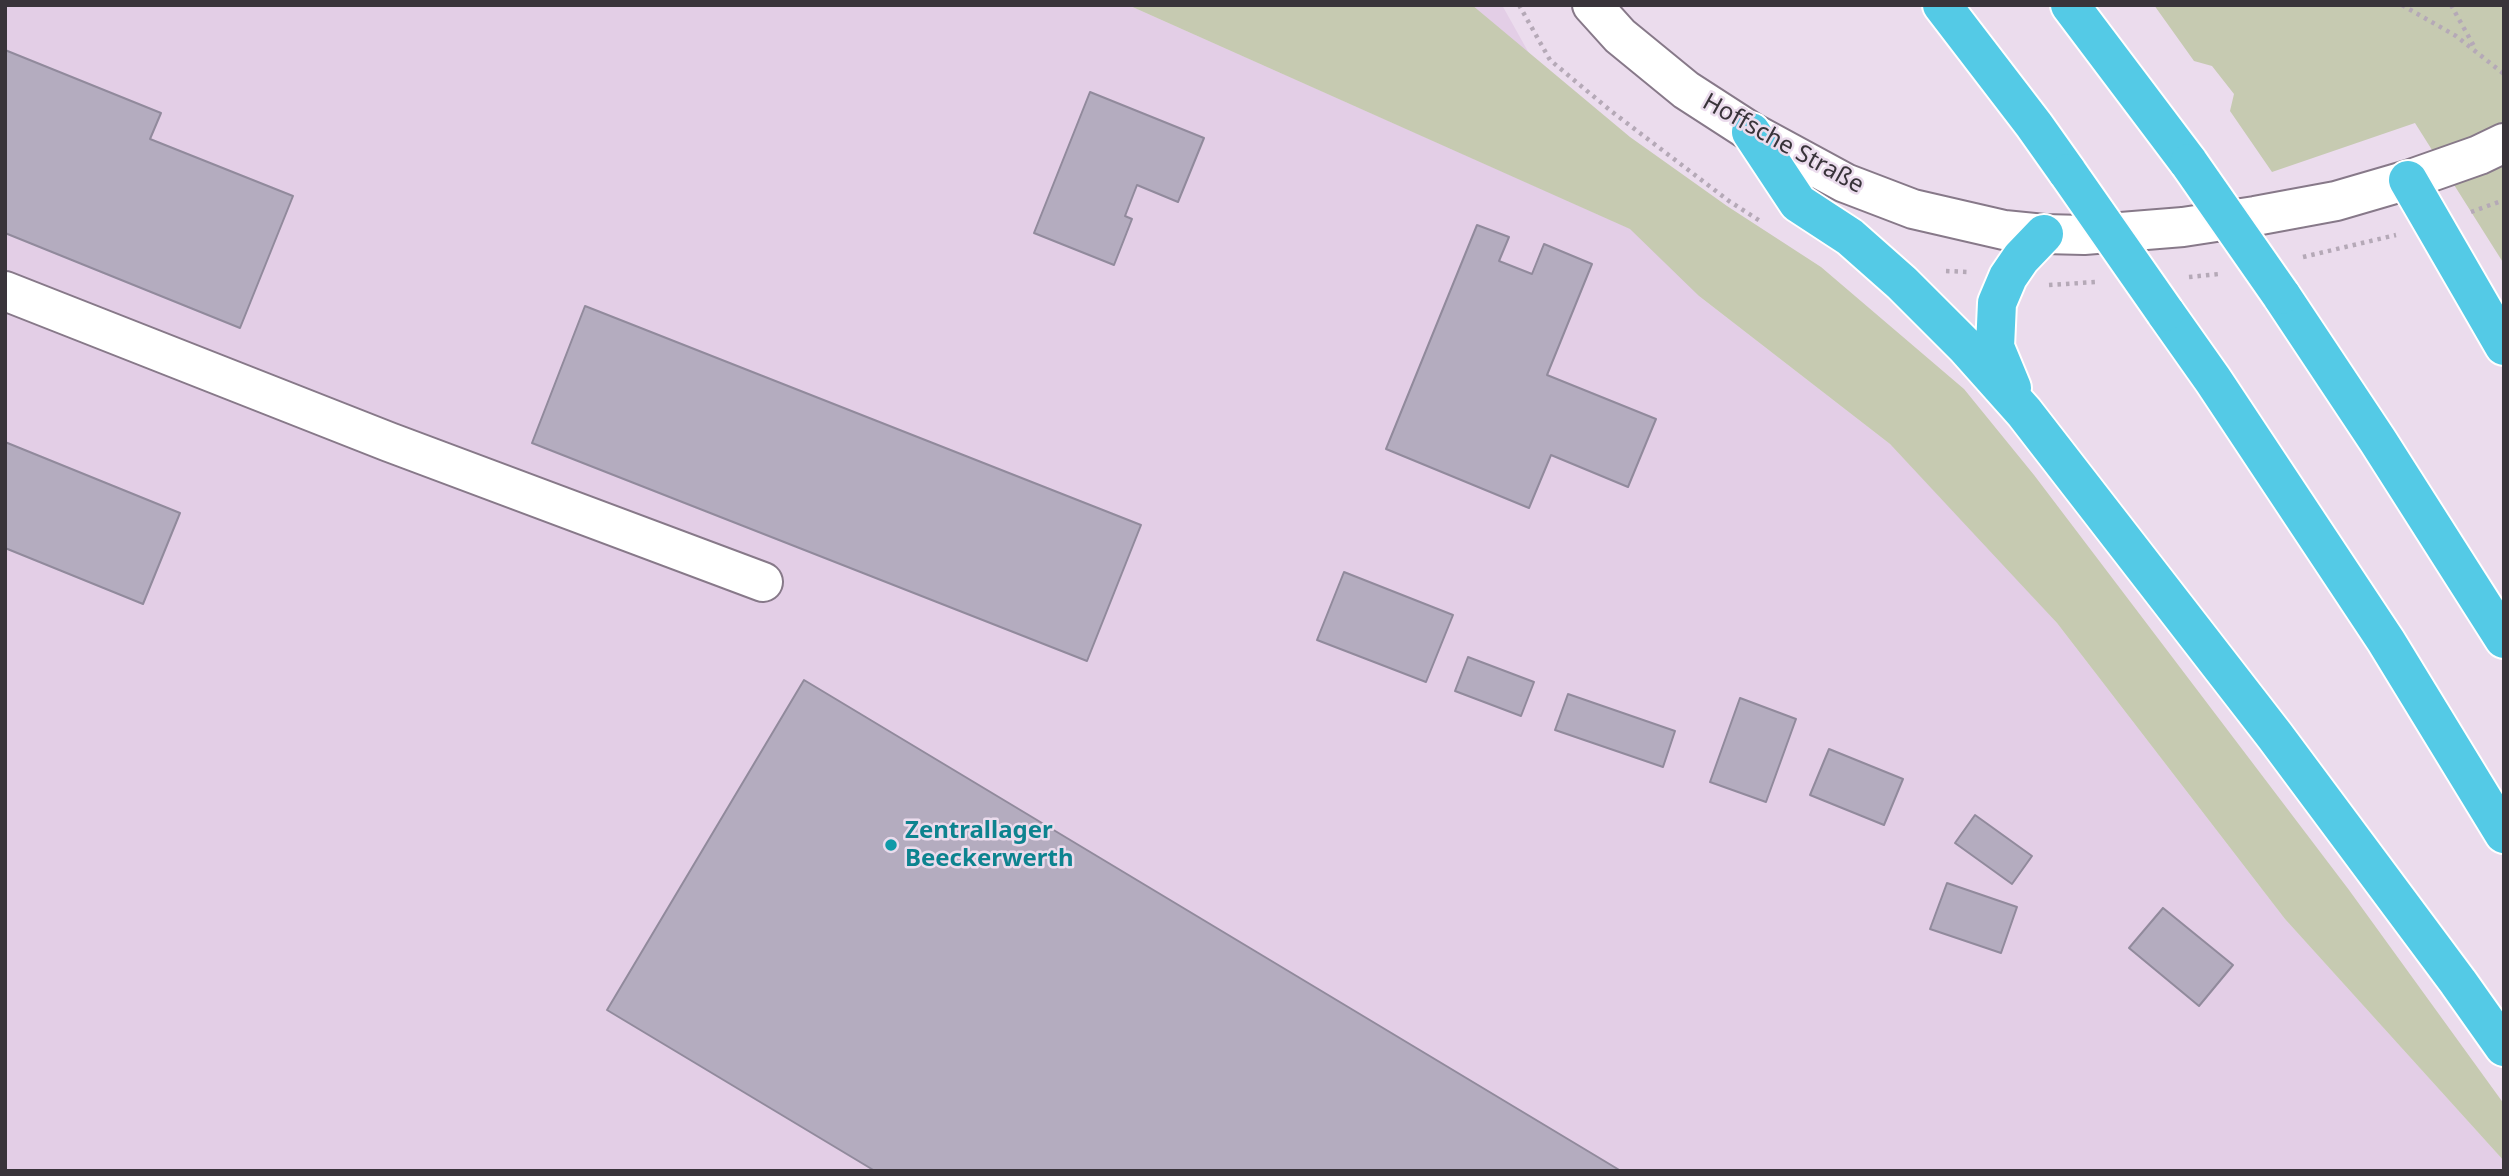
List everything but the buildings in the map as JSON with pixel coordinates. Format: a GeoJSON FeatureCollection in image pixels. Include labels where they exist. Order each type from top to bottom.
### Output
{"type":"FeatureCollection","features":[{"type":"Feature","properties":{"kind":"highway"},"geometry":{"type":"LineString","coordinates":[[1942,5],[2034,125],[2214,380],[2386,641],[2504,834]]}},
{"type":"Feature","properties":{"kind":"highway"},"geometry":{"type":"LineString","coordinates":[[2070,5],[2189,163],[2281,295],[2504,639]]}},
{"type":"Feature","properties":{"kind":"highway"},"geometry":{"type":"LineString","coordinates":[[1751,132],[1798,203],[1850,237],[1902,283],[1966,347],[2024,412],[2275,736],[2504,1047]]}},
{"type":"Feature","properties":{"kind":"highway"},"geometry":{"type":"LineString","coordinates":[[2408,180],[2504,346]]}},
{"type":"Feature","properties":{"kind":"highway"},"geometry":{"type":"LineString","coordinates":[[2024,412],[1995,347],[1997,303],[2008,277],[2021,258],[2044,234]]}},
{"type":"Feature","properties":{"kind":"street","name":"Hoffsche Straße"},"geometry":{"type":"LineString","coordinates":[[1592,5],[1620,36],[1686,90],[1751,132],[1845,183],[1913,209],[2004,230],[2084,234],[2183,227],[2255,216],[2336,201],[2408,180],[2479,155],[2504,143]]}},
{"type":"Feature","properties":{"kind":"street"},"geometry":{"type":"LineString","coordinates":[[5,291],[389,442],[764,582]]}},
{"type":"Feature","properties":{"kind":"path"},"geometry":{"type":"LineString","coordinates":[[2402,5],[2456,36],[2504,74]]}},
{"type":"Feature","properties":{"kind":"path"},"geometry":{"type":"LineString","coordinates":[[2451,5],[2477,52]]}},
{"type":"Feature","properties":{"kind":"shaded area"},"geometry":{"type":"Polygon","coordinates":[[[5,5],[1128,5],[1629,228],[1469,5],[1502,5],[1535,64],[1699,296],[1890,444],[2002,562],[2057,623],[2285,919],[2504,1161],[2504,1171],[5,1171],[5,5]]]}},
{"type":"Feature","properties":{"kind":"green space"},"geometry":{"type":"Polygon","coordinates":[[[1128,5],[1472,5],[1630,137],[1727,206],[1821,267],[1964,389],[2034,475],[2349,890],[2504,1104],[2504,1161],[2285,919],[2057,623],[1890,444],[1699,296],[1630,229],[1128,5]]]}},
{"type":"Feature","properties":{"kind":"green space"},"geometry":{"type":"Polygon","coordinates":[[[2154,5],[2504,5],[2504,264],[2415,123],[2272,172],[2230,111],[2234,94],[2212,66],[2194,61],[2154,5]]]}},
{"type":"Feature","properties":{"kind":"place","name":"Zentrallager Beeckerwerth"},"geometry":{"type":"Point","coordinates":[891,845]}}]}
